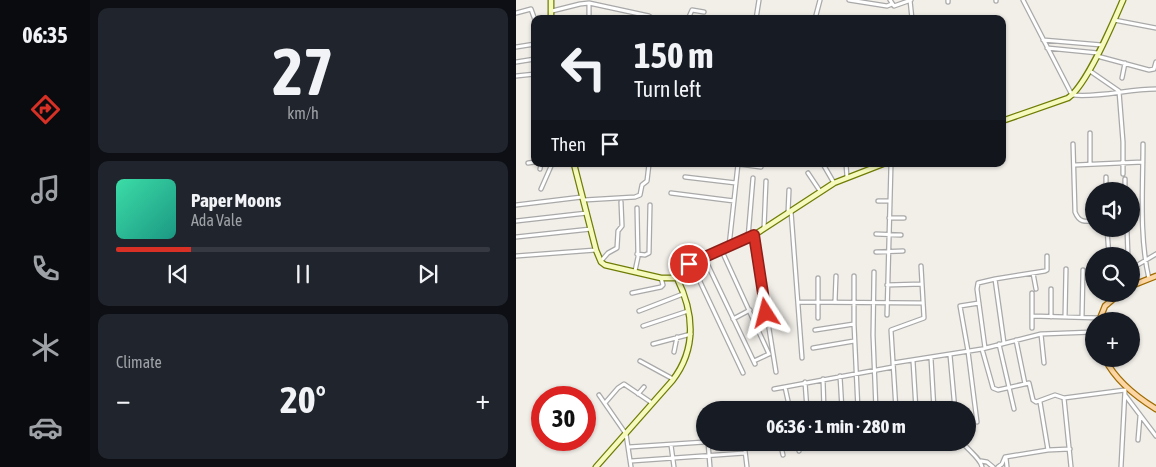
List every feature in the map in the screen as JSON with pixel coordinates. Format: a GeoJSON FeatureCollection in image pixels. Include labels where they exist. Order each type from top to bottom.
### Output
{"type":"FeatureCollection","features":[{"type":"Feature","properties":{"kind":"main road"},"geometry":{"type":"LineString","coordinates":[[1140,282],[1156,276]]}},
{"type":"Feature","properties":{"kind":"main road"},"geometry":{"type":"LineString","coordinates":[[1109,367],[1125,388],[1156,409]]}},
{"type":"Feature","properties":{"kind":"street"},"geometry":{"type":"LineString","coordinates":[[551,0],[552,15]]}},
{"type":"Feature","properties":{"kind":"street"},"geometry":{"type":"LineString","coordinates":[[757,15],[759,0]]}},
{"type":"Feature","properties":{"kind":"street"},"geometry":{"type":"LineString","coordinates":[[816,15],[820,0]]}},
{"type":"Feature","properties":{"kind":"street"},"geometry":{"type":"LineString","coordinates":[[849,0],[887,6],[897,5],[910,0],[912,15]]}},
{"type":"Feature","properties":{"kind":"street"},"geometry":{"type":"LineString","coordinates":[[890,0],[892,4]]}},
{"type":"Feature","properties":{"kind":"street"},"geometry":{"type":"LineString","coordinates":[[1023,0],[1072,95]]}},
{"type":"Feature","properties":{"kind":"street"},"geometry":{"type":"LineString","coordinates":[[1072,95],[1090,71],[1124,0]]}},
{"type":"Feature","properties":{"kind":"street"},"geometry":{"type":"LineString","coordinates":[[552,11],[589,3],[646,15]]}},
{"type":"Feature","properties":{"kind":"street"},"geometry":{"type":"LineString","coordinates":[[589,3],[589,15]]}},
{"type":"Feature","properties":{"kind":"street"},"geometry":{"type":"LineString","coordinates":[[516,13],[531,9],[533,15]]}},
{"type":"Feature","properties":{"kind":"street"},"geometry":{"type":"LineString","coordinates":[[690,15],[692,10],[704,12]]}},
{"type":"Feature","properties":{"kind":"street"},"geometry":{"type":"LineString","coordinates":[[1114,20],[1156,28]]}},
{"type":"Feature","properties":{"kind":"street"},"geometry":{"type":"LineString","coordinates":[[1042,40],[1102,45]]}},
{"type":"Feature","properties":{"kind":"street"},"geometry":{"type":"LineString","coordinates":[[516,47],[531,45]]}},
{"type":"Feature","properties":{"kind":"street"},"geometry":{"type":"LineString","coordinates":[[1047,48],[1097,55],[1152,70],[1156,62]]}},
{"type":"Feature","properties":{"kind":"street"},"geometry":{"type":"LineString","coordinates":[[516,62],[531,59]]}},
{"type":"Feature","properties":{"kind":"street"},"geometry":{"type":"LineString","coordinates":[[1122,78],[1125,63]]}},
{"type":"Feature","properties":{"kind":"street"},"geometry":{"type":"LineString","coordinates":[[1090,71],[1119,92],[1123,142],[1123,174]]}},
{"type":"Feature","properties":{"kind":"street"},"geometry":{"type":"LineString","coordinates":[[516,76],[531,74]]}},
{"type":"Feature","properties":{"kind":"street"},"geometry":{"type":"LineString","coordinates":[[1006,120],[1072,95],[1102,95],[1156,89]]}},
{"type":"Feature","properties":{"kind":"street"},"geometry":{"type":"LineString","coordinates":[[1090,132],[1090,164]]}},
{"type":"Feature","properties":{"kind":"street"},"geometry":{"type":"LineString","coordinates":[[1074,144],[1077,218],[1085,222]]}},
{"type":"Feature","properties":{"kind":"street"},"geometry":{"type":"LineString","coordinates":[[1143,144],[1145,261],[1149,279]]}},
{"type":"Feature","properties":{"kind":"street"},"geometry":{"type":"LineString","coordinates":[[1075,165],[1143,162]]}},
{"type":"Feature","properties":{"kind":"street"},"geometry":{"type":"LineString","coordinates":[[541,189],[551,167]]}},
{"type":"Feature","properties":{"kind":"street"},"geometry":{"type":"LineString","coordinates":[[575,167],[596,250],[601,262],[605,265],[661,278],[677,278]]}},
{"type":"Feature","properties":{"kind":"street"},"geometry":{"type":"LineString","coordinates":[[516,205],[583,199],[636,197],[640,195],[642,184],[647,181],[649,167]]}},
{"type":"Feature","properties":{"kind":"street"},"geometry":{"type":"LineString","coordinates":[[729,246],[738,167]]}},
{"type":"Feature","properties":{"kind":"street"},"geometry":{"type":"LineString","coordinates":[[825,167],[834,183]]}},
{"type":"Feature","properties":{"kind":"street"},"geometry":{"type":"LineString","coordinates":[[846,167],[847,177]]}},
{"type":"Feature","properties":{"kind":"street"},"geometry":{"type":"LineString","coordinates":[[596,467],[683,366],[690,346],[691,334],[688,311],[677,278],[682,268],[721,249],[748,239],[834,183],[875,167]]}},
{"type":"Feature","properties":{"kind":"street"},"geometry":{"type":"LineString","coordinates":[[887,316],[891,167]]}},
{"type":"Feature","properties":{"kind":"street"},"geometry":{"type":"LineString","coordinates":[[808,173],[821,192]]}},
{"type":"Feature","properties":{"kind":"street"},"geometry":{"type":"LineString","coordinates":[[685,177],[736,183]]}},
{"type":"Feature","properties":{"kind":"street"},"geometry":{"type":"LineString","coordinates":[[1106,177],[1106,182]]}},
{"type":"Feature","properties":{"kind":"street"},"geometry":{"type":"LineString","coordinates":[[748,239],[753,178]]}},
{"type":"Feature","properties":{"kind":"street"},"geometry":{"type":"LineString","coordinates":[[764,228],[766,181]]}},
{"type":"Feature","properties":{"kind":"street"},"geometry":{"type":"LineString","coordinates":[[789,190],[789,212],[802,358]]}},
{"type":"Feature","properties":{"kind":"street"},"geometry":{"type":"LineString","coordinates":[[671,193],[734,200]]}},
{"type":"Feature","properties":{"kind":"street"},"geometry":{"type":"LineString","coordinates":[[878,201],[890,201]]}},
{"type":"Feature","properties":{"kind":"street"},"geometry":{"type":"LineString","coordinates":[[601,262],[608,253],[617,248],[618,231],[622,226],[621,202]]}},
{"type":"Feature","properties":{"kind":"street"},"geometry":{"type":"LineString","coordinates":[[638,254],[645,255],[649,253],[650,205]]}},
{"type":"Feature","properties":{"kind":"street"},"geometry":{"type":"LineString","coordinates":[[635,271],[638,254],[636,208]]}},
{"type":"Feature","properties":{"kind":"street"},"geometry":{"type":"LineString","coordinates":[[516,221],[587,214]]}},
{"type":"Feature","properties":{"kind":"street"},"geometry":{"type":"LineString","coordinates":[[889,218],[904,218]]}},
{"type":"Feature","properties":{"kind":"street"},"geometry":{"type":"LineString","coordinates":[[516,237],[591,229]]}},
{"type":"Feature","properties":{"kind":"street"},"geometry":{"type":"LineString","coordinates":[[876,234],[900,235]]}},
{"type":"Feature","properties":{"kind":"street"},"geometry":{"type":"LineString","coordinates":[[754,235],[771,353],[776,372]]}},
{"type":"Feature","properties":{"kind":"street"},"geometry":{"type":"LineString","coordinates":[[721,249],[771,353]]}},
{"type":"Feature","properties":{"kind":"street"},"geometry":{"type":"LineString","coordinates":[[516,256],[596,250]]}},
{"type":"Feature","properties":{"kind":"street"},"geometry":{"type":"LineString","coordinates":[[876,252],[902,252]]}},
{"type":"Feature","properties":{"kind":"street"},"geometry":{"type":"LineString","coordinates":[[1140,264],[1156,254]]}},
{"type":"Feature","properties":{"kind":"street"},"geometry":{"type":"LineString","coordinates":[[1046,256],[1047,270],[978,283],[984,349],[991,386],[994,390],[1029,383],[1034,402],[1040,402],[1056,395],[1064,398],[1125,388],[1121,467]]}},
{"type":"Feature","properties":{"kind":"street"},"geometry":{"type":"LineString","coordinates":[[704,257],[754,363],[771,353]]}},
{"type":"Feature","properties":{"kind":"street"},"geometry":{"type":"LineString","coordinates":[[691,263],[743,373]]}},
{"type":"Feature","properties":{"kind":"street"},"geometry":{"type":"LineString","coordinates":[[895,401],[891,329],[924,318],[921,266]]}},
{"type":"Feature","properties":{"kind":"street"},"geometry":{"type":"LineString","coordinates":[[1065,317],[1066,268]]}},
{"type":"Feature","properties":{"kind":"street"},"geometry":{"type":"LineString","coordinates":[[1082,317],[1083,270]]}},
{"type":"Feature","properties":{"kind":"street"},"geometry":{"type":"LineString","coordinates":[[874,272],[872,304],[876,401]]}},
{"type":"Feature","properties":{"kind":"street"},"geometry":{"type":"LineString","coordinates":[[1033,273],[1036,289]]}},
{"type":"Feature","properties":{"kind":"street"},"geometry":{"type":"LineString","coordinates":[[835,302],[836,276]]}},
{"type":"Feature","properties":{"kind":"street"},"geometry":{"type":"LineString","coordinates":[[854,276],[854,341],[858,401]]}},
{"type":"Feature","properties":{"kind":"street"},"geometry":{"type":"LineString","coordinates":[[632,293],[661,287],[663,285],[661,278]]}},
{"type":"Feature","properties":{"kind":"street"},"geometry":{"type":"LineString","coordinates":[[818,278],[818,318]]}},
{"type":"Feature","properties":{"kind":"street"},"geometry":{"type":"LineString","coordinates":[[995,279],[1004,343]]}},
{"type":"Feature","properties":{"kind":"street"},"geometry":{"type":"LineString","coordinates":[[887,285],[922,284]]}},
{"type":"Feature","properties":{"kind":"street"},"geometry":{"type":"LineString","coordinates":[[1051,289],[1051,317]]}},
{"type":"Feature","properties":{"kind":"street"},"geometry":{"type":"LineString","coordinates":[[1032,293],[1032,328]]}},
{"type":"Feature","properties":{"kind":"street"},"geometry":{"type":"LineString","coordinates":[[639,311],[683,294]]}},
{"type":"Feature","properties":{"kind":"street"},"geometry":{"type":"LineString","coordinates":[[798,302],[923,303]]}},
{"type":"Feature","properties":{"kind":"street"},"geometry":{"type":"LineString","coordinates":[[977,422],[960,306],[979,303]]}},
{"type":"Feature","properties":{"kind":"street"},"geometry":{"type":"LineString","coordinates":[[733,319],[750,310]]}},
{"type":"Feature","properties":{"kind":"street"},"geometry":{"type":"LineString","coordinates":[[643,326],[688,311]]}},
{"type":"Feature","properties":{"kind":"street"},"geometry":{"type":"LineString","coordinates":[[1032,316],[1085,318]]}},
{"type":"Feature","properties":{"kind":"street"},"geometry":{"type":"LineString","coordinates":[[815,330],[854,324]]}},
{"type":"Feature","properties":{"kind":"street"},"geometry":{"type":"LineString","coordinates":[[774,389],[874,370],[913,360],[984,349],[1041,334],[1085,332]]}},
{"type":"Feature","properties":{"kind":"street"},"geometry":{"type":"LineString","coordinates":[[653,344],[691,334]]}},
{"type":"Feature","properties":{"kind":"street"},"geometry":{"type":"LineString","coordinates":[[1041,334],[1044,363]]}},
{"type":"Feature","properties":{"kind":"street"},"geometry":{"type":"LineString","coordinates":[[674,352],[677,337]]}},
{"type":"Feature","properties":{"kind":"street"},"geometry":{"type":"LineString","coordinates":[[1016,340],[1025,384]]}},
{"type":"Feature","properties":{"kind":"street"},"geometry":{"type":"LineString","coordinates":[[813,348],[854,341]]}},
{"type":"Feature","properties":{"kind":"street"},"geometry":{"type":"LineString","coordinates":[[999,344],[1014,409]]}},
{"type":"Feature","properties":{"kind":"street"},"geometry":{"type":"LineString","coordinates":[[950,355],[954,401]]}},
{"type":"Feature","properties":{"kind":"street"},"geometry":{"type":"LineString","coordinates":[[931,358],[933,401]]}},
{"type":"Feature","properties":{"kind":"street"},"geometry":{"type":"LineString","coordinates":[[913,360],[915,401]]}},
{"type":"Feature","properties":{"kind":"street"},"geometry":{"type":"LineString","coordinates":[[640,361],[673,379]]}},
{"type":"Feature","properties":{"kind":"street"},"geometry":{"type":"LineString","coordinates":[[840,376],[841,401]]}},
{"type":"Feature","properties":{"kind":"street"},"geometry":{"type":"LineString","coordinates":[[823,379],[824,401]]}},
{"type":"Feature","properties":{"kind":"street"},"geometry":{"type":"LineString","coordinates":[[805,382],[806,401]]}},
{"type":"Feature","properties":{"kind":"street"},"geometry":{"type":"LineString","coordinates":[[605,404],[621,384],[652,402]]}},
{"type":"Feature","properties":{"kind":"street"},"geometry":{"type":"LineString","coordinates":[[638,394],[644,386]]}},
{"type":"Feature","properties":{"kind":"street"},"geometry":{"type":"LineString","coordinates":[[785,387],[788,401]]}},
{"type":"Feature","properties":{"kind":"street"},"geometry":{"type":"LineString","coordinates":[[599,395],[626,434],[631,467]]}},
{"type":"Feature","properties":{"kind":"street"},"geometry":{"type":"LineString","coordinates":[[1125,395],[1156,436]]}},
{"type":"Feature","properties":{"kind":"street"},"geometry":{"type":"LineString","coordinates":[[1064,398],[1071,467]]}},
{"type":"Feature","properties":{"kind":"street"},"geometry":{"type":"LineString","coordinates":[[1040,402],[1048,450]]}},
{"type":"Feature","properties":{"kind":"street"},"geometry":{"type":"LineString","coordinates":[[1138,440],[1140,416]]}},
{"type":"Feature","properties":{"kind":"street"},"geometry":{"type":"LineString","coordinates":[[629,447],[696,443]]}},
{"type":"Feature","properties":{"kind":"street"},"geometry":{"type":"LineString","coordinates":[[671,445],[674,467]]}},
{"type":"Feature","properties":{"kind":"street"},"geometry":{"type":"LineString","coordinates":[[1005,457],[1048,450],[1070,449]]}},
{"type":"Feature","properties":{"kind":"street"},"geometry":{"type":"LineString","coordinates":[[708,451],[710,467]]}},
{"type":"Feature","properties":{"kind":"street"},"geometry":{"type":"LineString","coordinates":[[782,451],[783,456]]}},
{"type":"Feature","properties":{"kind":"street"},"geometry":{"type":"LineString","coordinates":[[969,451],[981,462],[982,467]]}},
{"type":"Feature","properties":{"kind":"street"},"geometry":{"type":"LineString","coordinates":[[631,461],[745,453],[747,467]]}},
{"type":"Feature","properties":{"kind":"street"},"geometry":{"type":"LineString","coordinates":[[998,467],[1002,464],[1005,457]]}},
{"type":"Feature","properties":{"kind":"street"},"geometry":{"type":"LineString","coordinates":[[1005,457],[1007,467]]}},
{"type":"Feature","properties":{"kind":"street"},"geometry":{"type":"LineString","coordinates":[[981,462],[987,462],[993,467]]}},
{"type":"Feature","properties":{"kind":"route"},"geometry":{"type":"LineString","coordinates":[[689,264],[754,235],[766,313]]}}]}
